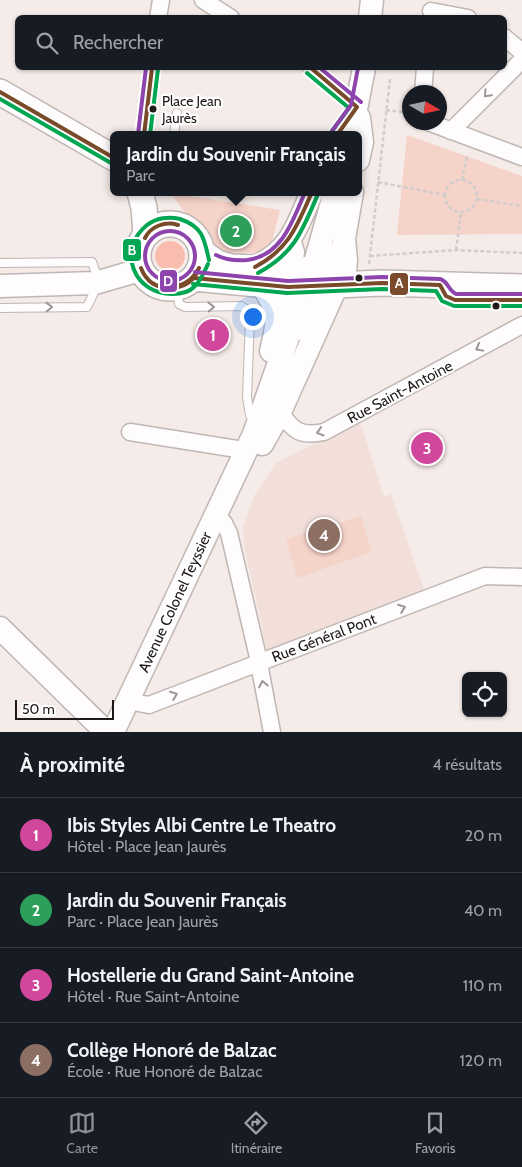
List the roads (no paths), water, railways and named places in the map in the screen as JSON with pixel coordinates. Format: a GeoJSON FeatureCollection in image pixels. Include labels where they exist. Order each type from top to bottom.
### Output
{"type":"FeatureCollection","features":[{"type":"Feature","properties":{"kind":"main road"},"geometry":{"type":"LineString","coordinates":[[370,15],[372,0]]}},
{"type":"Feature","properties":{"kind":"main road"},"geometry":{"type":"LineString","coordinates":[[352,131],[363,72]]}},
{"type":"Feature","properties":{"kind":"main road"},"geometry":{"type":"LineString","coordinates":[[0,92],[110,156]]}},
{"type":"Feature","properties":{"kind":"main road"},"geometry":{"type":"LineString","coordinates":[[341,131],[357,107]]}},
{"type":"Feature","properties":{"kind":"main road"},"geometry":{"type":"LineString","coordinates":[[357,107],[360,131]]}},
{"type":"Feature","properties":{"kind":"main road"},"geometry":{"type":"LineString","coordinates":[[141,196],[146,234]]}},
{"type":"Feature","properties":{"kind":"main road"},"geometry":{"type":"LineString","coordinates":[[156,196],[171,224]]}},
{"type":"Feature","properties":{"kind":"main road"},"geometry":{"type":"LineString","coordinates":[[186,283],[202,261],[200,243],[195,235],[180,225],[171,224],[160,225],[146,234],[138,248],[138,259],[140,270],[155,285],[166,289],[186,283],[258,276],[269,261],[292,238],[310,196]]}},
{"type":"Feature","properties":{"kind":"main road"},"geometry":{"type":"LineString","coordinates":[[336,196],[346,272]]}},
{"type":"Feature","properties":{"kind":"main road"},"geometry":{"type":"LineString","coordinates":[[258,276],[276,310],[277,327],[264,377],[237,449],[237,472],[252,464],[280,412],[346,272],[344,239],[351,196]]}},
{"type":"Feature","properties":{"kind":"main road"},"geometry":{"type":"LineString","coordinates":[[202,252],[217,263],[294,287],[346,272],[522,271]]}},
{"type":"Feature","properties":{"kind":"main road"},"geometry":{"type":"LineString","coordinates":[[0,286],[99,282],[140,270]]}},
{"type":"Feature","properties":{"kind":"main road"},"geometry":{"type":"LineString","coordinates":[[346,272],[440,285],[522,287]]}},
{"type":"Feature","properties":{"kind":"main road","name":"Avenue Colonel Teyssier"},"geometry":{"type":"LineString","coordinates":[[113,732],[254,434],[294,287]]}},
{"type":"Feature","properties":{"kind":"main road"},"geometry":{"type":"LineString","coordinates":[[0,628],[106,732]]}},
{"type":"Feature","properties":{"kind":"street"},"geometry":{"type":"LineString","coordinates":[[158,15],[161,0]]}},
{"type":"Feature","properties":{"kind":"street"},"geometry":{"type":"LineString","coordinates":[[203,0],[226,15]]}},
{"type":"Feature","properties":{"kind":"street"},"geometry":{"type":"LineString","coordinates":[[431,9],[456,15]]}},
{"type":"Feature","properties":{"kind":"street"},"geometry":{"type":"LineString","coordinates":[[507,40],[522,52]]}},
{"type":"Feature","properties":{"kind":"street"},"geometry":{"type":"LineString","coordinates":[[451,131],[522,60]]}},
{"type":"Feature","properties":{"kind":"street"},"geometry":{"type":"LineString","coordinates":[[144,131],[152,70]]}},
{"type":"Feature","properties":{"kind":"street"},"geometry":{"type":"LineString","coordinates":[[313,70],[357,107]]}},
{"type":"Feature","properties":{"kind":"street"},"geometry":{"type":"LineString","coordinates":[[424,85],[425,70]]}},
{"type":"Feature","properties":{"kind":"street"},"geometry":{"type":"LineString","coordinates":[[447,129],[522,156]]}},
{"type":"Feature","properties":{"kind":"street"},"geometry":{"type":"LineString","coordinates":[[277,327],[294,287],[296,252],[292,238]]}},
{"type":"Feature","properties":{"kind":"street","name":"Rue Saint-Antoine"},"geometry":{"type":"LineString","coordinates":[[280,412],[289,425],[299,432],[311,435],[324,432],[522,325]]}},
{"type":"Feature","properties":{"kind":"street"},"geometry":{"type":"LineString","coordinates":[[130,432],[237,449]]}},
{"type":"Feature","properties":{"kind":"street"},"geometry":{"type":"LineString","coordinates":[[216,516],[224,523],[228,533],[272,732]]}},
{"type":"Feature","properties":{"kind":"street","name":"Rue Général Pont"},"geometry":{"type":"LineString","coordinates":[[128,702],[149,705],[485,576],[522,577]]}},
{"type":"Feature","properties":{"kind":"lane"},"geometry":{"type":"LineString","coordinates":[[175,131],[177,113]]}},
{"type":"Feature","properties":{"kind":"lane"},"geometry":{"type":"LineString","coordinates":[[0,264],[92,262],[99,282],[87,307],[0,308]]}},
{"type":"Feature","properties":{"kind":"lane"},"geometry":{"type":"LineString","coordinates":[[186,283],[179,304],[185,307],[241,306],[246,309],[250,317],[247,396],[250,415]]}},
{"type":"Feature","properties":{"kind":"lane"},"geometry":{"type":"LineString","coordinates":[[440,285],[446,296],[455,300],[522,300]]}},
{"type":"Feature","properties":{"kind":"place","name":"Place Jean Jaurès"},"geometry":{"type":"Point","coordinates":[153,109]}},
{"type":"Feature","properties":{"kind":"place","name":"Jardin du Souvenir Français"},"geometry":{"type":"Point","coordinates":[236,231]}},
{"type":"Feature","properties":{"kind":"place","name":"Ibis Styles Albi Centre Le Theatro"},"geometry":{"type":"Point","coordinates":[213,335]}},
{"type":"Feature","properties":{"kind":"place","name":"Hostellerie du Grand Saint-Antoine"},"geometry":{"type":"Point","coordinates":[427,448]}},
{"type":"Feature","properties":{"kind":"place","name":"Collège Honoré de Balzac"},"geometry":{"type":"Point","coordinates":[324,535]}}]}
